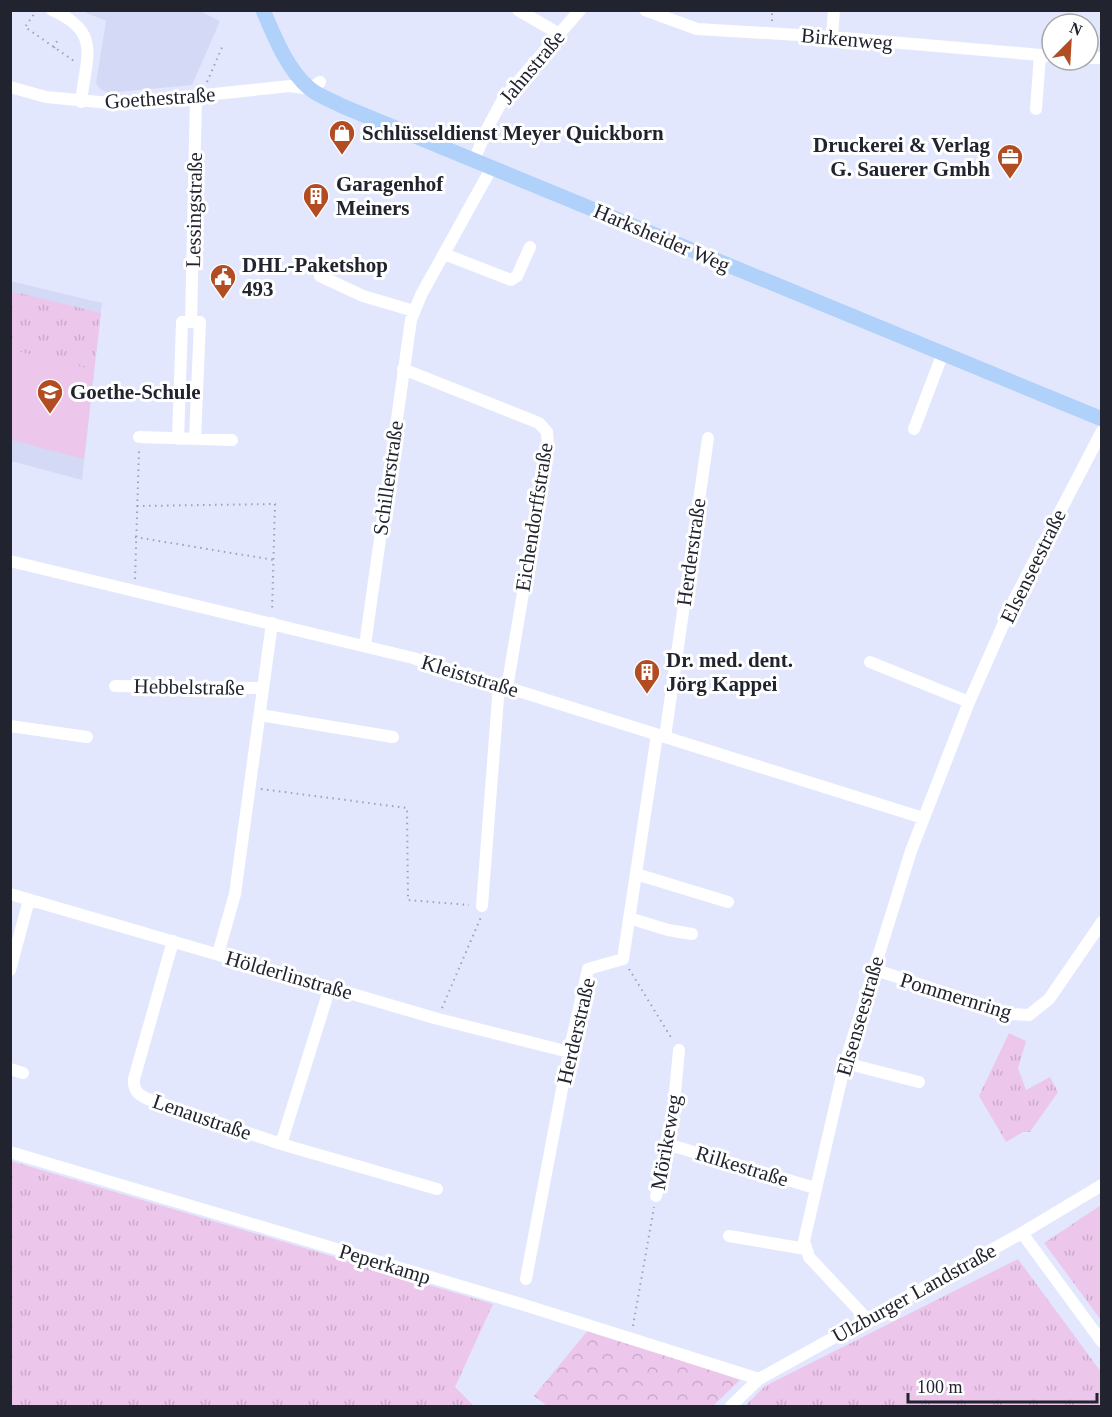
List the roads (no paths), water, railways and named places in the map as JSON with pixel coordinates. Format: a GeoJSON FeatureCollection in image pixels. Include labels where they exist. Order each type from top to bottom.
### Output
{"type":"FeatureCollection","features":[{"type":"Feature","properties":{"kind":"main road","name":"Harksheider Weg"},"geometry":{"type":"LineString","coordinates":[[263,10],[289,63],[342,106],[1100,419]]}},
{"type":"Feature","properties":{"kind":"street"},"geometry":{"type":"LineString","coordinates":[[52,10],[73,20],[84,30],[87,43],[81,102]]}},
{"type":"Feature","properties":{"kind":"street"},"geometry":{"type":"LineString","coordinates":[[518,10],[561,35]]}},
{"type":"Feature","properties":{"kind":"street","name":"Jahnstraße"},"geometry":{"type":"LineString","coordinates":[[474,160],[503,99],[561,35],[580,10]]}},
{"type":"Feature","properties":{"kind":"street","name":"Birkenweg"},"geometry":{"type":"LineString","coordinates":[[645,10],[697,29],[832,37],[1040,54]]}},
{"type":"Feature","properties":{"kind":"street"},"geometry":{"type":"LineString","coordinates":[[832,37],[834,10]]}},
{"type":"Feature","properties":{"kind":"street"},"geometry":{"type":"LineString","coordinates":[[1036,110],[1043,72]]}},
{"type":"Feature","properties":{"kind":"street","name":"Goethestraße"},"geometry":{"type":"LineString","coordinates":[[10,87],[46,97],[120,105],[290,86],[315,86]]}},
{"type":"Feature","properties":{"kind":"street","name":"Lessingstraße"},"geometry":{"type":"LineString","coordinates":[[191,322],[198,96]]}},
{"type":"Feature","properties":{"kind":"street","name":"Schillerstraße"},"geometry":{"type":"LineString","coordinates":[[365,645],[403,369],[414,311],[492,167]]}},
{"type":"Feature","properties":{"kind":"street"},"geometry":{"type":"LineString","coordinates":[[444,254],[510,280],[517,276],[530,247]]}},
{"type":"Feature","properties":{"kind":"street"},"geometry":{"type":"LineString","coordinates":[[320,276],[363,296],[414,311]]}},
{"type":"Feature","properties":{"kind":"street","name":"Lessingstraße"},"geometry":{"type":"LineString","coordinates":[[178,439],[182,322],[200,322],[195,439]]}},
{"type":"Feature","properties":{"kind":"street"},"geometry":{"type":"LineString","coordinates":[[914,429],[943,353]]}},
{"type":"Feature","properties":{"kind":"street","name":"Eichendorffstraße"},"geometry":{"type":"LineString","coordinates":[[403,369],[539,423],[547,432],[548,445],[503,686],[482,906]]}},
{"type":"Feature","properties":{"kind":"street","name":"Elsenseestraße"},"geometry":{"type":"LineString","coordinates":[[806,1249],[805,1235],[845,1063],[873,969],[923,818],[969,702],[1015,598],[1100,419]]}},
{"type":"Feature","properties":{"kind":"street"},"geometry":{"type":"LineString","coordinates":[[139,437],[232,441]]}},
{"type":"Feature","properties":{"kind":"street","name":"Herderstraße"},"geometry":{"type":"LineString","coordinates":[[526,1279],[569,1052],[588,969],[623,959],[708,438]]}},
{"type":"Feature","properties":{"kind":"street","name":"Kleiststraße"},"geometry":{"type":"LineString","coordinates":[[10,561],[365,645],[923,818]]}},
{"type":"Feature","properties":{"kind":"street"},"geometry":{"type":"LineString","coordinates":[[218,954],[234,902],[272,623]]}},
{"type":"Feature","properties":{"kind":"street"},"geometry":{"type":"LineString","coordinates":[[870,662],[969,702]]}},
{"type":"Feature","properties":{"kind":"street","name":"Hebbelstraße"},"geometry":{"type":"LineString","coordinates":[[116,686],[263,688]]}},
{"type":"Feature","properties":{"kind":"street","name":"Hebbelstraße"},"geometry":{"type":"LineString","coordinates":[[260,715],[393,737]]}},
{"type":"Feature","properties":{"kind":"street"},"geometry":{"type":"LineString","coordinates":[[10,726],[87,737]]}},
{"type":"Feature","properties":{"kind":"street"},"geometry":{"type":"LineString","coordinates":[[636,874],[728,902]]}},
{"type":"Feature","properties":{"kind":"street","name":"Hölderlinstraße"},"geometry":{"type":"LineString","coordinates":[[10,894],[438,1018],[569,1052]]}},
{"type":"Feature","properties":{"kind":"street"},"geometry":{"type":"LineString","coordinates":[[10,970],[29,900]]}},
{"type":"Feature","properties":{"kind":"street"},"geometry":{"type":"LineString","coordinates":[[629,918],[668,930],[692,934]]}},
{"type":"Feature","properties":{"kind":"street","name":"Pommernring"},"geometry":{"type":"LineString","coordinates":[[873,969],[1009,1014],[1029,1015],[1049,999],[1101,922]]}},
{"type":"Feature","properties":{"kind":"street","name":"Lenaustraße"},"geometry":{"type":"LineString","coordinates":[[173,941],[134,1079],[134,1089],[148,1099],[281,1144],[437,1189]]}},
{"type":"Feature","properties":{"kind":"street"},"geometry":{"type":"LineString","coordinates":[[281,1144],[330,987]]}},
{"type":"Feature","properties":{"kind":"street","name":"Mörikeweg"},"geometry":{"type":"LineString","coordinates":[[656,1196],[670,1145],[679,1050]]}},
{"type":"Feature","properties":{"kind":"street"},"geometry":{"type":"LineString","coordinates":[[845,1063],[919,1082]]}},
{"type":"Feature","properties":{"kind":"street","name":"Rilkestraße"},"geometry":{"type":"LineString","coordinates":[[670,1145],[815,1188]]}},
{"type":"Feature","properties":{"kind":"street","name":"Peperkamp"},"geometry":{"type":"LineString","coordinates":[[10,1152],[631,1338],[759,1379]]}},
{"type":"Feature","properties":{"kind":"street","name":"Ulzburger Landstraße"},"geometry":{"type":"LineString","coordinates":[[731,1407],[759,1379],[1022,1233],[1101,1185]]}},
{"type":"Feature","properties":{"kind":"street"},"geometry":{"type":"LineString","coordinates":[[1022,1233],[1101,1342]]}},
{"type":"Feature","properties":{"kind":"street"},"geometry":{"type":"LineString","coordinates":[[729,1236],[806,1249],[810,1257],[867,1318]]}},
{"type":"Feature","properties":{"kind":"place","name":"Schlüsseldienst Meyer Quickborn"},"geometry":{"type":"Point","coordinates":[342,156]}},
{"type":"Feature","properties":{"kind":"place","name":"Druckerei & Verlag G. Sauerer Gmbh"},"geometry":{"type":"Point","coordinates":[1010,180]}},
{"type":"Feature","properties":{"kind":"place","name":"Garagenhof Meiners"},"geometry":{"type":"Point","coordinates":[316,219]}},
{"type":"Feature","properties":{"kind":"place","name":"DHL-Paketshop 493"},"geometry":{"type":"Point","coordinates":[223,300]}},
{"type":"Feature","properties":{"kind":"place","name":"Goethe-Schule"},"geometry":{"type":"Point","coordinates":[50,415]}},
{"type":"Feature","properties":{"kind":"place","name":"Dr. med. dent. Jörg Kappei"},"geometry":{"type":"Point","coordinates":[647,695]}}]}
